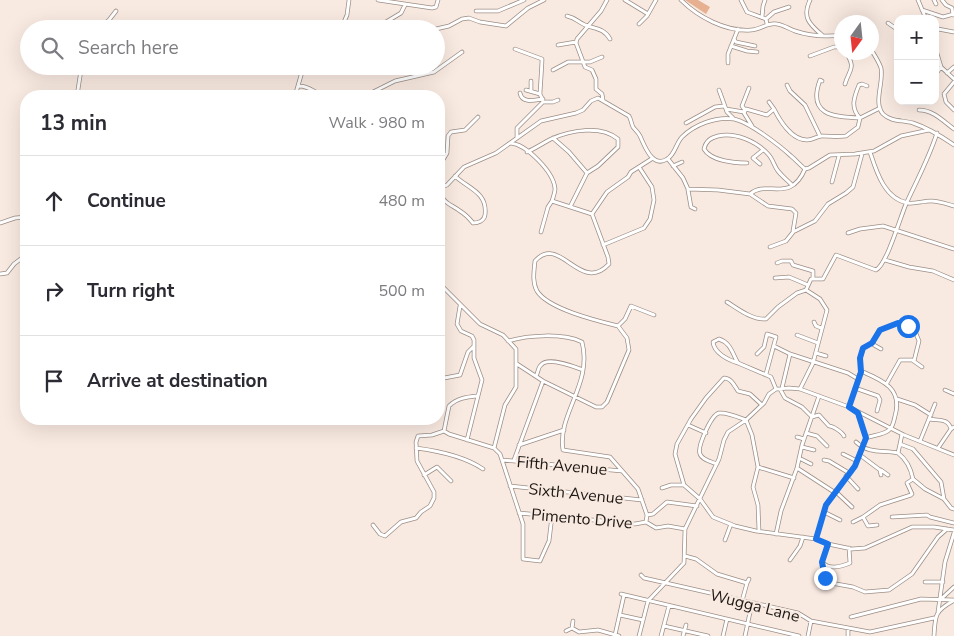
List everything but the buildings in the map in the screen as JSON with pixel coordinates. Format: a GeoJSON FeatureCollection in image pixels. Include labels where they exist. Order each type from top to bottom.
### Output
{"type":"FeatureCollection","features":[{"type":"Feature","properties":{"kind":"street"},"geometry":{"type":"LineString","coordinates":[[345,20],[349,0]]}},
{"type":"Feature","properties":{"kind":"street"},"geometry":{"type":"LineString","coordinates":[[378,0],[432,8],[436,6],[438,0]]}},
{"type":"Feature","properties":{"kind":"street"},"geometry":{"type":"LineString","coordinates":[[476,11],[498,12],[524,0]]}},
{"type":"Feature","properties":{"kind":"street"},"geometry":{"type":"LineString","coordinates":[[445,27],[462,19],[469,18],[480,22],[506,26],[528,8],[544,0]]}},
{"type":"Feature","properties":{"kind":"street"},"geometry":{"type":"LineString","coordinates":[[558,45],[576,42],[601,11],[607,0]]}},
{"type":"Feature","properties":{"kind":"street"},"geometry":{"type":"LineString","coordinates":[[626,0],[632,2],[648,14]]}},
{"type":"Feature","properties":{"kind":"street"},"geometry":{"type":"LineString","coordinates":[[639,24],[648,14],[656,0]]}},
{"type":"Feature","properties":{"kind":"street"},"geometry":{"type":"LineString","coordinates":[[680,0],[713,22],[738,29],[751,30],[768,24],[778,24],[802,32],[834,36]]}},
{"type":"Feature","properties":{"kind":"street"},"geometry":{"type":"LineString","coordinates":[[741,0],[747,12],[764,18]]}},
{"type":"Feature","properties":{"kind":"street"},"geometry":{"type":"LineString","coordinates":[[765,0],[762,6],[764,18],[768,24]]}},
{"type":"Feature","properties":{"kind":"street"},"geometry":{"type":"LineString","coordinates":[[810,0],[806,12],[808,20],[822,36]]}},
{"type":"Feature","properties":{"kind":"street"},"geometry":{"type":"LineString","coordinates":[[918,0],[924,15]]}},
{"type":"Feature","properties":{"kind":"street"},"geometry":{"type":"LineString","coordinates":[[922,10],[943,16],[954,14],[952,8],[942,0]]}},
{"type":"Feature","properties":{"kind":"street"},"geometry":{"type":"LineString","coordinates":[[389,20],[401,13],[405,5]]}},
{"type":"Feature","properties":{"kind":"street"},"geometry":{"type":"LineString","coordinates":[[764,18],[778,9],[789,7]]}},
{"type":"Feature","properties":{"kind":"street"},"geometry":{"type":"LineString","coordinates":[[109,20],[116,11]]}},
{"type":"Feature","properties":{"kind":"street"},"geometry":{"type":"LineString","coordinates":[[567,16],[576,18],[587,26],[603,31],[610,39]]}},
{"type":"Feature","properties":{"kind":"street"},"geometry":{"type":"LineString","coordinates":[[888,23],[894,27]]}},
{"type":"Feature","properties":{"kind":"street"},"geometry":{"type":"LineString","coordinates":[[728,63],[728,54],[738,29]]}},
{"type":"Feature","properties":{"kind":"street"},"geometry":{"type":"LineString","coordinates":[[939,29],[954,32]]}},
{"type":"Feature","properties":{"kind":"street"},"geometry":{"type":"LineString","coordinates":[[734,39],[736,42],[755,46]]}},
{"type":"Feature","properties":{"kind":"street"},"geometry":{"type":"LineString","coordinates":[[576,42],[582,62],[585,67],[592,70],[596,79],[596,89],[602,94],[603,100]]}},
{"type":"Feature","properties":{"kind":"street"},"geometry":{"type":"LineString","coordinates":[[731,46],[758,52]]}},
{"type":"Feature","properties":{"kind":"street"},"geometry":{"type":"LineString","coordinates":[[810,56],[834,47]]}},
{"type":"Feature","properties":{"kind":"street"},"geometry":{"type":"LineString","coordinates":[[515,49],[542,59],[540,94],[543,101]]}},
{"type":"Feature","properties":{"kind":"street"},"geometry":{"type":"LineString","coordinates":[[445,64],[462,52]]}},
{"type":"Feature","properties":{"kind":"street"},"geometry":{"type":"LineString","coordinates":[[553,70],[568,62],[590,62],[602,57]]}},
{"type":"Feature","properties":{"kind":"street"},"geometry":{"type":"LineString","coordinates":[[845,84],[852,70],[850,60]]}},
{"type":"Feature","properties":{"kind":"street"},"geometry":{"type":"LineString","coordinates":[[876,60],[881,68],[882,78],[880,108],[885,115],[891,119],[914,123],[937,133],[954,145]]}},
{"type":"Feature","properties":{"kind":"street"},"geometry":{"type":"LineString","coordinates":[[938,60],[941,67],[954,81],[944,94],[946,102],[954,110]]}},
{"type":"Feature","properties":{"kind":"street"},"geometry":{"type":"LineString","coordinates":[[947,73],[954,67]]}},
{"type":"Feature","properties":{"kind":"street"},"geometry":{"type":"LineString","coordinates":[[78,90],[80,75]]}},
{"type":"Feature","properties":{"kind":"street"},"geometry":{"type":"LineString","coordinates":[[297,90],[301,75]]}},
{"type":"Feature","properties":{"kind":"street"},"geometry":{"type":"LineString","coordinates":[[377,90],[395,81],[421,75]]}},
{"type":"Feature","properties":{"kind":"street"},"geometry":{"type":"LineString","coordinates":[[822,81],[820,80],[816,96],[817,104],[833,116],[860,118],[880,108]]}},
{"type":"Feature","properties":{"kind":"street"},"geometry":{"type":"LineString","coordinates":[[531,82],[531,91]]}},
{"type":"Feature","properties":{"kind":"street"},"geometry":{"type":"LineString","coordinates":[[787,85],[790,91],[805,105],[820,136]]}},
{"type":"Feature","properties":{"kind":"street"},"geometry":{"type":"LineString","coordinates":[[860,118],[854,111],[853,103],[860,85],[867,86]]}},
{"type":"Feature","properties":{"kind":"street"},"geometry":{"type":"LineString","coordinates":[[299,86],[306,86],[312,90]]}},
{"type":"Feature","properties":{"kind":"street"},"geometry":{"type":"LineString","coordinates":[[749,88],[742,106],[754,129]]}},
{"type":"Feature","properties":{"kind":"street"},"geometry":{"type":"LineString","coordinates":[[526,90],[540,94]]}},
{"type":"Feature","properties":{"kind":"street"},"geometry":{"type":"LineString","coordinates":[[719,90],[725,107],[734,119]]}},
{"type":"Feature","properties":{"kind":"street"},"geometry":{"type":"LineString","coordinates":[[520,93],[524,100],[553,102],[558,100]]}},
{"type":"Feature","properties":{"kind":"street"},"geometry":{"type":"LineString","coordinates":[[445,186],[464,167],[489,156],[541,121],[576,113],[595,99],[603,100],[629,116],[647,152],[653,158],[660,161],[668,159],[680,140],[689,132],[709,121],[724,118],[741,121],[754,129],[781,147],[805,168],[810,168],[825,157],[870,152],[881,149],[901,136],[929,130]]}},
{"type":"Feature","properties":{"kind":"street"},"geometry":{"type":"LineString","coordinates":[[517,138],[517,128],[543,101]]}},
{"type":"Feature","properties":{"kind":"street"},"geometry":{"type":"LineString","coordinates":[[769,102],[781,121],[795,137],[808,140],[820,136],[846,136],[858,127],[860,118]]}},
{"type":"Feature","properties":{"kind":"street"},"geometry":{"type":"LineString","coordinates":[[686,123],[715,107],[745,111],[750,109],[767,115],[774,110]]}},
{"type":"Feature","properties":{"kind":"street"},"geometry":{"type":"LineString","coordinates":[[919,110],[933,114],[954,129]]}},
{"type":"Feature","properties":{"kind":"street"},"geometry":{"type":"LineString","coordinates":[[445,145],[451,132],[466,130],[478,117]]}},
{"type":"Feature","properties":{"kind":"street"},"geometry":{"type":"LineString","coordinates":[[527,152],[553,138],[592,130],[612,134],[618,139],[618,147],[611,155],[587,173],[570,207]]}},
{"type":"Feature","properties":{"kind":"street"},"geometry":{"type":"LineString","coordinates":[[813,278],[823,279],[826,277],[836,255],[876,270],[880,268],[885,260],[907,203],[931,153],[937,133]]}},
{"type":"Feature","properties":{"kind":"street"},"geometry":{"type":"LineString","coordinates":[[747,163],[734,163],[708,154],[704,149],[705,145],[712,138],[723,135],[734,135],[751,142],[773,160],[778,170],[792,185]]}},
{"type":"Feature","properties":{"kind":"street"},"geometry":{"type":"LineString","coordinates":[[553,138],[569,152],[587,173]]}},
{"type":"Feature","properties":{"kind":"street"},"geometry":{"type":"LineString","coordinates":[[510,143],[520,145],[547,168],[555,189],[541,232]]}},
{"type":"Feature","properties":{"kind":"street"},"geometry":{"type":"LineString","coordinates":[[760,164],[753,158],[763,150]]}},
{"type":"Feature","properties":{"kind":"street"},"geometry":{"type":"LineString","coordinates":[[870,152],[881,181],[893,194],[907,203],[938,202],[954,206]]}},
{"type":"Feature","properties":{"kind":"street"},"geometry":{"type":"LineString","coordinates":[[770,247],[786,241],[794,231],[814,221],[828,204],[853,187],[862,154]]}},
{"type":"Feature","properties":{"kind":"street"},"geometry":{"type":"LineString","coordinates":[[832,182],[839,156]]}},
{"type":"Feature","properties":{"kind":"street"},"geometry":{"type":"LineString","coordinates":[[592,214],[607,192],[628,177],[630,172],[653,158]]}},
{"type":"Feature","properties":{"kind":"street"},"geometry":{"type":"LineString","coordinates":[[668,159],[683,178],[688,189],[691,207],[695,209]]}},
{"type":"Feature","properties":{"kind":"street"},"geometry":{"type":"LineString","coordinates":[[673,166],[682,162]]}},
{"type":"Feature","properties":{"kind":"street"},"geometry":{"type":"LineString","coordinates":[[603,245],[644,228],[650,219],[654,200],[652,187],[639,168]]}},
{"type":"Feature","properties":{"kind":"street"},"geometry":{"type":"LineString","coordinates":[[750,194],[753,191],[762,189],[784,190],[799,180],[805,168]]}},
{"type":"Feature","properties":{"kind":"street"},"geometry":{"type":"LineString","coordinates":[[445,201],[450,206],[458,209],[473,223],[484,218],[485,212],[482,198],[472,187],[455,176]]}},
{"type":"Feature","properties":{"kind":"street"},"geometry":{"type":"LineString","coordinates":[[688,189],[723,190],[750,194],[768,206],[792,209],[796,213],[792,228],[794,231]]}},
{"type":"Feature","properties":{"kind":"street"},"geometry":{"type":"LineString","coordinates":[[552,201],[592,214]]}},
{"type":"Feature","properties":{"kind":"street"},"geometry":{"type":"LineString","coordinates":[[517,364],[543,381],[596,407],[602,407],[607,402],[629,350],[626,338],[618,326],[576,314],[541,296],[536,289],[533,278],[535,261],[538,257],[546,254],[555,254],[589,274],[603,271],[609,264],[592,214]]}},
{"type":"Feature","properties":{"kind":"street"},"geometry":{"type":"LineString","coordinates":[[0,223],[20,218]]}},
{"type":"Feature","properties":{"kind":"street"},"geometry":{"type":"LineString","coordinates":[[848,234],[872,226],[883,226],[954,249]]}},
{"type":"Feature","properties":{"kind":"street"},"geometry":{"type":"LineString","coordinates":[[0,274],[7,274],[20,260]]}},
{"type":"Feature","properties":{"kind":"street"},"geometry":{"type":"LineString","coordinates":[[885,260],[933,271],[954,280]]}},
{"type":"Feature","properties":{"kind":"street"},"geometry":{"type":"LineString","coordinates":[[727,302],[745,312],[748,316],[763,319],[769,317],[778,307],[797,294],[806,290],[813,278],[813,271],[793,265],[791,261],[777,263]]}},
{"type":"Feature","properties":{"kind":"street"},"geometry":{"type":"LineString","coordinates":[[775,278],[789,277],[808,285]]}},
{"type":"Feature","properties":{"kind":"street"},"geometry":{"type":"LineString","coordinates":[[374,525],[380,534],[385,536],[401,522],[416,518],[430,506],[434,498],[434,492],[417,461],[416,442],[418,436],[432,435],[444,431],[494,448],[505,405],[516,387],[516,349],[499,332],[480,324],[445,289]]}},
{"type":"Feature","properties":{"kind":"street"},"geometry":{"type":"LineString","coordinates":[[800,389],[814,361],[821,328],[827,313],[826,306],[816,296],[806,290]]}},
{"type":"Feature","properties":{"kind":"street"},"geometry":{"type":"LineString","coordinates":[[460,305],[457,324],[461,331],[473,338],[475,346],[474,358],[482,380],[467,440]]}},
{"type":"Feature","properties":{"kind":"street"},"geometry":{"type":"LineString","coordinates":[[618,326],[625,319],[631,306],[654,315]]}},
{"type":"Feature","properties":{"kind":"street"},"geometry":{"type":"LineString","coordinates":[[814,322],[816,326],[821,328]]}},
{"type":"Feature","properties":{"kind":"street"},"geometry":{"type":"LineString","coordinates":[[849,407],[861,372],[860,358],[863,348],[873,342],[880,330],[898,323],[904,324],[916,331],[919,341],[914,361]]}},
{"type":"Feature","properties":{"kind":"street"},"geometry":{"type":"LineString","coordinates":[[757,354],[764,347],[767,334],[776,337],[766,374]]}},
{"type":"Feature","properties":{"kind":"street"},"geometry":{"type":"LineString","coordinates":[[797,335],[818,343]]}},
{"type":"Feature","properties":{"kind":"street"},"geometry":{"type":"LineString","coordinates":[[508,340],[557,336],[576,339],[582,342],[585,353],[576,398],[564,430],[520,444]]}},
{"type":"Feature","properties":{"kind":"street"},"geometry":{"type":"LineString","coordinates":[[738,363],[731,348],[725,341],[719,339],[713,342],[718,352],[726,358],[738,363],[766,374],[785,398],[802,407],[812,417]]}},
{"type":"Feature","properties":{"kind":"street"},"geometry":{"type":"LineString","coordinates":[[873,342],[874,345],[881,349]]}},
{"type":"Feature","properties":{"kind":"street"},"geometry":{"type":"LineString","coordinates":[[445,379],[460,375],[468,352],[475,346]]}},
{"type":"Feature","properties":{"kind":"street"},"geometry":{"type":"LineString","coordinates":[[774,346],[790,354],[848,373],[858,379]]}},
{"type":"Feature","properties":{"kind":"street"},"geometry":{"type":"LineString","coordinates":[[816,353],[826,356]]}},
{"type":"Feature","properties":{"kind":"street"},"geometry":{"type":"LineString","coordinates":[[779,389],[790,354]]}},
{"type":"Feature","properties":{"kind":"street"},"geometry":{"type":"LineString","coordinates":[[887,383],[899,360],[914,361],[922,367]]}},
{"type":"Feature","properties":{"kind":"street"},"geometry":{"type":"LineString","coordinates":[[536,376],[541,365],[544,363],[565,363],[583,370]]}},
{"type":"Feature","properties":{"kind":"street"},"geometry":{"type":"LineString","coordinates":[[861,372],[887,383],[897,398],[915,405],[930,417],[943,420],[950,426],[954,435]]}},
{"type":"Feature","properties":{"kind":"street"},"geometry":{"type":"LineString","coordinates":[[762,405],[750,394],[738,391],[729,378],[724,378],[706,398],[677,444],[675,454],[678,470],[684,485],[700,499],[714,517],[731,524],[759,531],[816,539],[828,544],[849,548],[865,548],[912,527],[934,527],[954,532],[945,562],[938,612]]}},
{"type":"Feature","properties":{"kind":"street"},"geometry":{"type":"LineString","coordinates":[[514,460],[543,381]]}},
{"type":"Feature","properties":{"kind":"street"},"geometry":{"type":"LineString","coordinates":[[855,388],[878,396],[880,400],[877,411]]}},
{"type":"Feature","properties":{"kind":"street"},"geometry":{"type":"LineString","coordinates":[[639,636],[648,600],[684,563],[685,529],[717,464],[728,432],[746,420],[762,405],[770,394],[779,389],[800,389],[849,407],[902,434],[954,455]]}},
{"type":"Feature","properties":{"kind":"street"},"geometry":{"type":"LineString","coordinates":[[945,390],[954,393]]}},
{"type":"Feature","properties":{"kind":"street"},"geometry":{"type":"LineString","coordinates":[[444,431],[452,403],[464,397],[478,396]]}},
{"type":"Feature","properties":{"kind":"street"},"geometry":{"type":"LineString","coordinates":[[776,534],[780,511],[794,478],[804,439],[819,396]]}},
{"type":"Feature","properties":{"kind":"street"},"geometry":{"type":"LineString","coordinates":[[866,438],[884,433],[891,428],[896,414],[897,398]]}},
{"type":"Feature","properties":{"kind":"street"},"geometry":{"type":"LineString","coordinates":[[920,441],[935,404]]}},
{"type":"Feature","properties":{"kind":"street"},"geometry":{"type":"LineString","coordinates":[[717,464],[700,455],[701,441],[714,416],[720,413],[738,416],[746,420],[752,435],[758,467],[753,487],[758,505],[759,531]]}},
{"type":"Feature","properties":{"kind":"street"},"geometry":{"type":"LineString","coordinates":[[816,539],[826,505],[857,462],[866,438],[858,413]]}},
{"type":"Feature","properties":{"kind":"street"},"geometry":{"type":"LineString","coordinates":[[812,417],[822,417],[829,426],[832,426],[844,436]]}},
{"type":"Feature","properties":{"kind":"street"},"geometry":{"type":"LineString","coordinates":[[688,425],[706,432]]}},
{"type":"Feature","properties":{"kind":"street","name":"Pimento Drive"},"geometry":{"type":"LineString","coordinates":[[494,448],[500,454],[519,513],[634,524],[646,522],[647,514],[638,489],[610,457],[563,450],[564,430]]}},
{"type":"Feature","properties":{"kind":"street"},"geometry":{"type":"LineString","coordinates":[[938,448],[951,430]]}},
{"type":"Feature","properties":{"kind":"street"},"geometry":{"type":"LineString","coordinates":[[806,433],[817,436],[827,446]]}},
{"type":"Feature","properties":{"kind":"street"},"geometry":{"type":"LineString","coordinates":[[898,453],[902,434]]}},
{"type":"Feature","properties":{"kind":"street"},"geometry":{"type":"LineString","coordinates":[[797,437],[804,439]]}},
{"type":"Feature","properties":{"kind":"street"},"geometry":{"type":"LineString","coordinates":[[856,442],[862,448],[879,452],[898,453],[905,460],[912,479],[925,489],[944,498]]}},
{"type":"Feature","properties":{"kind":"street"},"geometry":{"type":"LineString","coordinates":[[900,444],[913,449],[941,482],[944,498],[951,508],[954,509]]}},
{"type":"Feature","properties":{"kind":"street"},"geometry":{"type":"LineString","coordinates":[[802,447],[814,450]]}},
{"type":"Feature","properties":{"kind":"street"},"geometry":{"type":"LineString","coordinates":[[416,448],[434,450],[465,459],[483,469]]}},
{"type":"Feature","properties":{"kind":"street"},"geometry":{"type":"LineString","coordinates":[[843,454],[857,462]]}},
{"type":"Feature","properties":{"kind":"street"},"geometry":{"type":"LineString","coordinates":[[860,455],[888,475]]}},
{"type":"Feature","properties":{"kind":"street"},"geometry":{"type":"LineString","coordinates":[[799,458],[811,464]]}},
{"type":"Feature","properties":{"kind":"street","name":"Fifth Avenue"},"geometry":{"type":"LineString","coordinates":[[502,460],[622,471]]}},
{"type":"Feature","properties":{"kind":"street"},"geometry":{"type":"LineString","coordinates":[[824,460],[848,475],[858,489]]}},
{"type":"Feature","properties":{"kind":"street"},"geometry":{"type":"LineString","coordinates":[[424,475],[437,467],[451,481]]}},
{"type":"Feature","properties":{"kind":"street"},"geometry":{"type":"LineString","coordinates":[[758,467],[794,478]]}},
{"type":"Feature","properties":{"kind":"street"},"geometry":{"type":"LineString","coordinates":[[797,468],[835,492],[852,507]]}},
{"type":"Feature","properties":{"kind":"street"},"geometry":{"type":"LineString","coordinates":[[880,470],[881,475]]}},
{"type":"Feature","properties":{"kind":"street"},"geometry":{"type":"LineString","coordinates":[[853,522],[880,505],[911,496],[908,483],[912,479]]}},
{"type":"Feature","properties":{"kind":"street"},"geometry":{"type":"LineString","coordinates":[[662,488],[671,485],[684,485]]}},
{"type":"Feature","properties":{"kind":"street","name":"Sixth Avenue"},"geometry":{"type":"LineString","coordinates":[[510,486],[642,500]]}},
{"type":"Feature","properties":{"kind":"street"},"geometry":{"type":"LineString","coordinates":[[647,514],[654,514],[667,502],[697,506]]}},
{"type":"Feature","properties":{"kind":"street"},"geometry":{"type":"LineString","coordinates":[[824,512],[840,520]]}},
{"type":"Feature","properties":{"kind":"street"},"geometry":{"type":"LineString","coordinates":[[519,513],[523,524],[523,559],[540,561],[549,541],[552,516]]}},
{"type":"Feature","properties":{"kind":"street"},"geometry":{"type":"LineString","coordinates":[[892,517],[927,515],[954,523]]}},
{"type":"Feature","properties":{"kind":"street"},"geometry":{"type":"LineString","coordinates":[[863,517],[868,526],[876,525]]}},
{"type":"Feature","properties":{"kind":"street"},"geometry":{"type":"LineString","coordinates":[[646,522],[656,528],[668,526],[685,529]]}},
{"type":"Feature","properties":{"kind":"street"},"geometry":{"type":"LineString","coordinates":[[725,540],[731,524]]}},
{"type":"Feature","properties":{"kind":"street"},"geometry":{"type":"LineString","coordinates":[[828,544],[822,562],[825,578],[831,583],[853,587],[865,592],[889,590],[912,574],[938,537],[947,529]]}},
{"type":"Feature","properties":{"kind":"street"},"geometry":{"type":"LineString","coordinates":[[790,560],[800,546],[803,537]]}},
{"type":"Feature","properties":{"kind":"street"},"geometry":{"type":"LineString","coordinates":[[822,562],[824,565],[833,567],[850,563],[849,548]]}},
{"type":"Feature","properties":{"kind":"street"},"geometry":{"type":"LineString","coordinates":[[685,556],[696,558],[717,574],[748,581],[742,601]]}},
{"type":"Feature","properties":{"kind":"street","name":"Wugga Lane"},"geometry":{"type":"LineString","coordinates":[[641,575],[644,578],[664,583],[798,613],[811,621],[870,632],[934,618]]}},
{"type":"Feature","properties":{"kind":"street"},"geometry":{"type":"LineString","coordinates":[[925,582],[943,582]]}},
{"type":"Feature","properties":{"kind":"street"},"geometry":{"type":"LineString","coordinates":[[940,599],[954,586]]}},
{"type":"Feature","properties":{"kind":"street"},"geometry":{"type":"LineString","coordinates":[[572,628],[579,632],[598,630],[616,636],[623,595],[799,636]]}},
{"type":"Feature","properties":{"kind":"street"},"geometry":{"type":"LineString","coordinates":[[851,617],[916,600],[954,600]]}},
{"type":"Feature","properties":{"kind":"street"},"geometry":{"type":"LineString","coordinates":[[934,636],[934,618],[938,612],[954,600]]}},
{"type":"Feature","properties":{"kind":"street"},"geometry":{"type":"LineString","coordinates":[[745,636],[752,603]]}},
{"type":"Feature","properties":{"kind":"street"},"geometry":{"type":"LineString","coordinates":[[661,636],[669,606]]}},
{"type":"Feature","properties":{"kind":"street"},"geometry":{"type":"LineString","coordinates":[[620,615],[643,620]]}},
{"type":"Feature","properties":{"kind":"street"},"geometry":{"type":"LineString","coordinates":[[723,636],[727,620]]}},
{"type":"Feature","properties":{"kind":"street"},"geometry":{"type":"LineString","coordinates":[[572,628],[573,621]]}},
{"type":"Feature","properties":{"kind":"street"},"geometry":{"type":"LineString","coordinates":[[808,636],[811,621]]}},
{"type":"Feature","properties":{"kind":"street"},"geometry":{"type":"LineString","coordinates":[[683,636],[686,625]]}},
{"type":"Feature","properties":{"kind":"street"},"geometry":{"type":"LineString","coordinates":[[664,626],[708,636]]}},
{"type":"Feature","properties":{"kind":"street"},"geometry":{"type":"LineString","coordinates":[[566,631],[572,628]]}},
{"type":"Feature","properties":{"kind":"street"},"geometry":{"type":"LineString","coordinates":[[848,628],[848,636]]}},
{"type":"Feature","properties":{"kind":"shaded area"},"geometry":{"type":"Polygon","coordinates":[[[685,0],[698,0],[710,7],[706,14],[685,0]]]}},
{"type":"Feature","properties":{"kind":"route"},"geometry":{"type":"LineString","coordinates":[[825,578],[822,562],[828,544],[816,539],[826,505],[855,466],[866,438],[858,413],[849,407],[861,372],[861,353],[863,348],[872,343],[880,330],[898,323],[908,326]]}}]}
